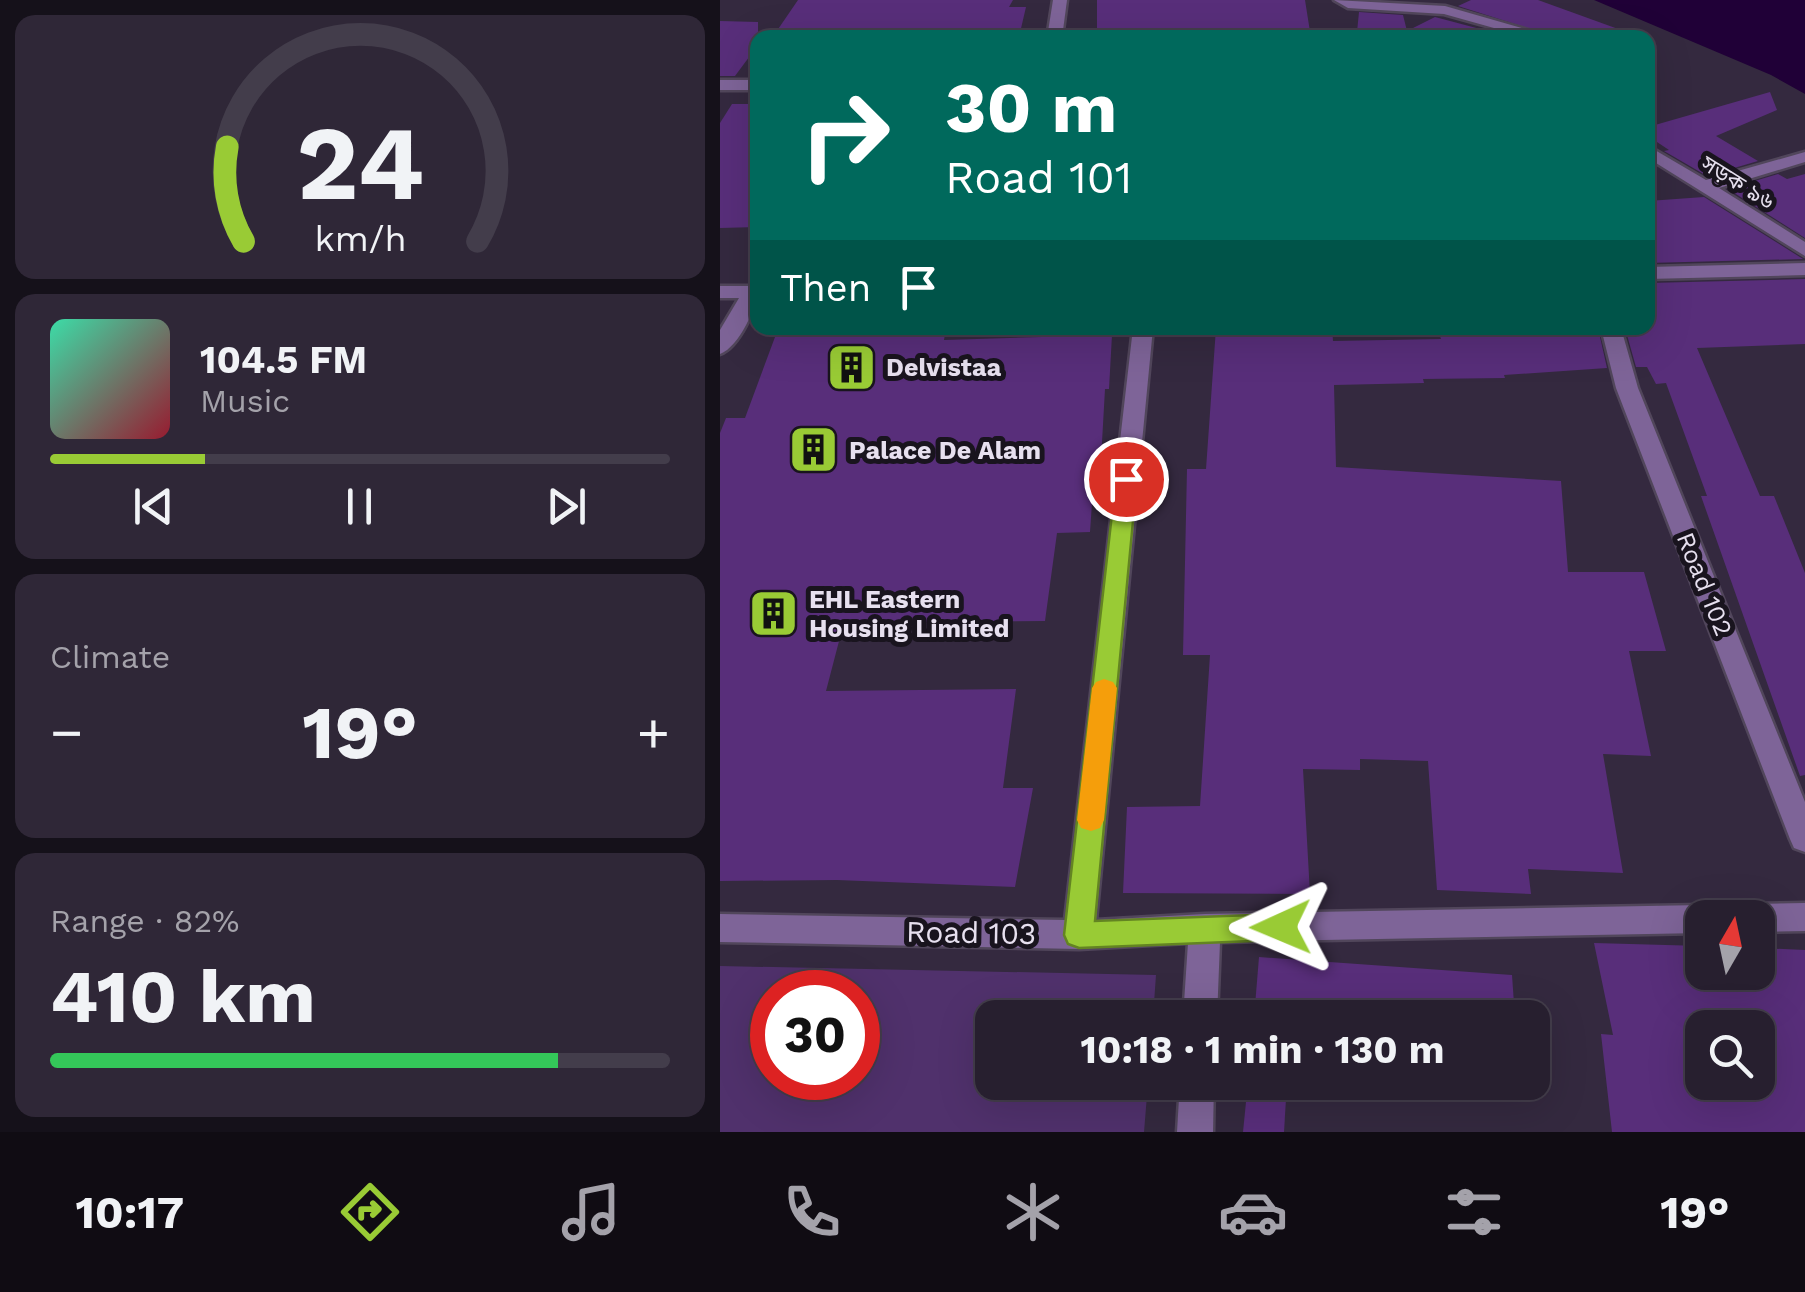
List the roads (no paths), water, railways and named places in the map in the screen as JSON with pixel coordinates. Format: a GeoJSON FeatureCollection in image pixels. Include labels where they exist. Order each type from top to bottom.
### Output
{"type":"FeatureCollection","features":[{"type":"Feature","properties":{"kind":"street"},"geometry":{"type":"LineString","coordinates":[[1055,30],[1060,0]]}},
{"type":"Feature","properties":{"kind":"street"},"geometry":{"type":"LineString","coordinates":[[1341,0],[1348,4],[1445,10],[1520,30]]}},
{"type":"Feature","properties":{"kind":"street"},"geometry":{"type":"LineString","coordinates":[[720,85],[750,84]]}},
{"type":"Feature","properties":{"kind":"street","name":"সড়ক ৯৬"},"geometry":{"type":"LineString","coordinates":[[1655,156],[1805,250]]}},
{"type":"Feature","properties":{"kind":"street"},"geometry":{"type":"LineString","coordinates":[[1702,187],[1805,157]]}},
{"type":"Feature","properties":{"kind":"street"},"geometry":{"type":"LineString","coordinates":[[1655,272],[1805,269]]}},
{"type":"Feature","properties":{"kind":"street"},"geometry":{"type":"LineString","coordinates":[[720,292],[750,292]]}},
{"type":"Feature","properties":{"kind":"street"},"geometry":{"type":"LineString","coordinates":[[720,348],[750,300]]}},
{"type":"Feature","properties":{"kind":"street"},"geometry":{"type":"LineString","coordinates":[[1079,935],[1141,335]]}},
{"type":"Feature","properties":{"kind":"street","name":"Road 102"},"geometry":{"type":"LineString","coordinates":[[1613,335],[1627,388],[1805,839]]}},
{"type":"Feature","properties":{"kind":"street"},"geometry":{"type":"LineString","coordinates":[[1775,918],[1805,917]]}},
{"type":"Feature","properties":{"kind":"street","name":"Road 103"},"geometry":{"type":"LineString","coordinates":[[720,928],[1079,935],[1205,928],[1685,919]]}},
{"type":"Feature","properties":{"kind":"street"},"geometry":{"type":"LineString","coordinates":[[1201,1000],[1205,928]]}},
{"type":"Feature","properties":{"kind":"street"},"geometry":{"type":"LineString","coordinates":[[1195,1132],[1196,1100]]}},
{"type":"Feature","properties":{"kind":"place","name":"Delvistaa"},"geometry":{"type":"Point","coordinates":[851,367]}},
{"type":"Feature","properties":{"kind":"place","name":"Palace De Alam"},"geometry":{"type":"Point","coordinates":[814,450]}},
{"type":"Feature","properties":{"kind":"place","name":"EHL Eastern Housing Limited"},"geometry":{"type":"Point","coordinates":[774,613]}}]}
